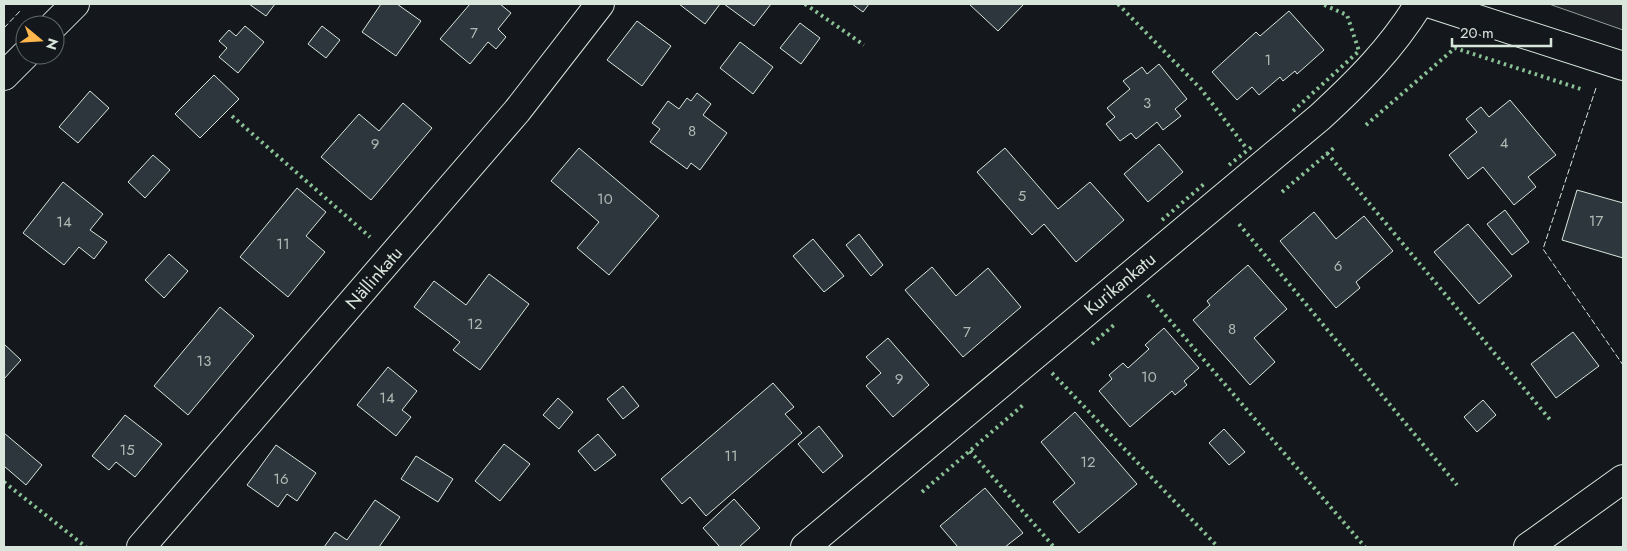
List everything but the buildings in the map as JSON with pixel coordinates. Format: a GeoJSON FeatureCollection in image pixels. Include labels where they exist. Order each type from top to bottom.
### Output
{"type":"FeatureCollection","features":[{"type":"Feature","properties":{"kind":"street"},"geometry":{"type":"LineString","coordinates":[[64,15],[75,4]]}},
{"type":"Feature","properties":{"kind":"street","name":"Nällinkatu"},"geometry":{"type":"LineString","coordinates":[[142,547],[518,111],[600,4]]}},
{"type":"Feature","properties":{"kind":"street","name":"Kurikankatu"},"geometry":{"type":"LineString","coordinates":[[805,547],[1320,117],[1357,83],[1382,56],[1406,26],[1419,4]]}},
{"type":"Feature","properties":{"kind":"street"},"geometry":{"type":"LineString","coordinates":[[1431,4],[1623,66]]}},
{"type":"Feature","properties":{"kind":"street"},"geometry":{"type":"LineString","coordinates":[[4,76],[15,65]]}},
{"type":"Feature","properties":{"kind":"street"},"geometry":{"type":"LineString","coordinates":[[1528,547],[1623,480]]}},
{"type":"Feature","properties":{"kind":"shaded area"},"geometry":{"type":"Polygon","coordinates":[[[1549,4],[1623,4],[1623,30],[1549,4]]]}},
{"type":"Feature","properties":{"kind":"hedge"},"geometry":{"type":"LineString","coordinates":[[805,4],[864,45]]}},
{"type":"Feature","properties":{"kind":"hedge"},"geometry":{"type":"LineString","coordinates":[[1118,4],[1201,89],[1247,149]]}},
{"type":"Feature","properties":{"kind":"hedge"},"geometry":{"type":"LineString","coordinates":[[1293,111],[1359,51],[1347,15],[1322,4]]}},
{"type":"Feature","properties":{"kind":"hedge"},"geometry":{"type":"LineString","coordinates":[[1366,125],[1455,48],[1584,90]]}},
{"type":"Feature","properties":{"kind":"hedge"},"geometry":{"type":"LineString","coordinates":[[232,116],[370,237]]}},
{"type":"Feature","properties":{"kind":"hedge"},"geometry":{"type":"LineString","coordinates":[[1229,165],[1254,145]]}},
{"type":"Feature","properties":{"kind":"hedge"},"geometry":{"type":"LineString","coordinates":[[1282,192],[1335,147]]}},
{"type":"Feature","properties":{"kind":"hedge"},"geometry":{"type":"LineString","coordinates":[[1327,153],[1552,422]]}},
{"type":"Feature","properties":{"kind":"hedge"},"geometry":{"type":"LineString","coordinates":[[1162,220],[1204,184]]}},
{"type":"Feature","properties":{"kind":"hedge"},"geometry":{"type":"LineString","coordinates":[[1239,224],[1457,485]]}},
{"type":"Feature","properties":{"kind":"hedge"},"geometry":{"type":"LineString","coordinates":[[1148,295],[1365,547]]}},
{"type":"Feature","properties":{"kind":"hedge"},"geometry":{"type":"LineString","coordinates":[[1092,344],[1115,324]]}},
{"type":"Feature","properties":{"kind":"hedge"},"geometry":{"type":"LineString","coordinates":[[1052,373],[1218,547]]}},
{"type":"Feature","properties":{"kind":"hedge"},"geometry":{"type":"LineString","coordinates":[[922,492],[1023,405]]}},
{"type":"Feature","properties":{"kind":"hedge"},"geometry":{"type":"LineString","coordinates":[[970,451],[1054,547]]}},
{"type":"Feature","properties":{"kind":"hedge"},"geometry":{"type":"LineString","coordinates":[[4,482],[86,547]]}},
{"type":"Feature","properties":{"kind":"fence"},"geometry":{"type":"LineString","coordinates":[[4,28],[20,11]]}},
{"type":"Feature","properties":{"kind":"fence"},"geometry":{"type":"LineString","coordinates":[[1596,88],[1543,249],[1623,365]]}}]}
